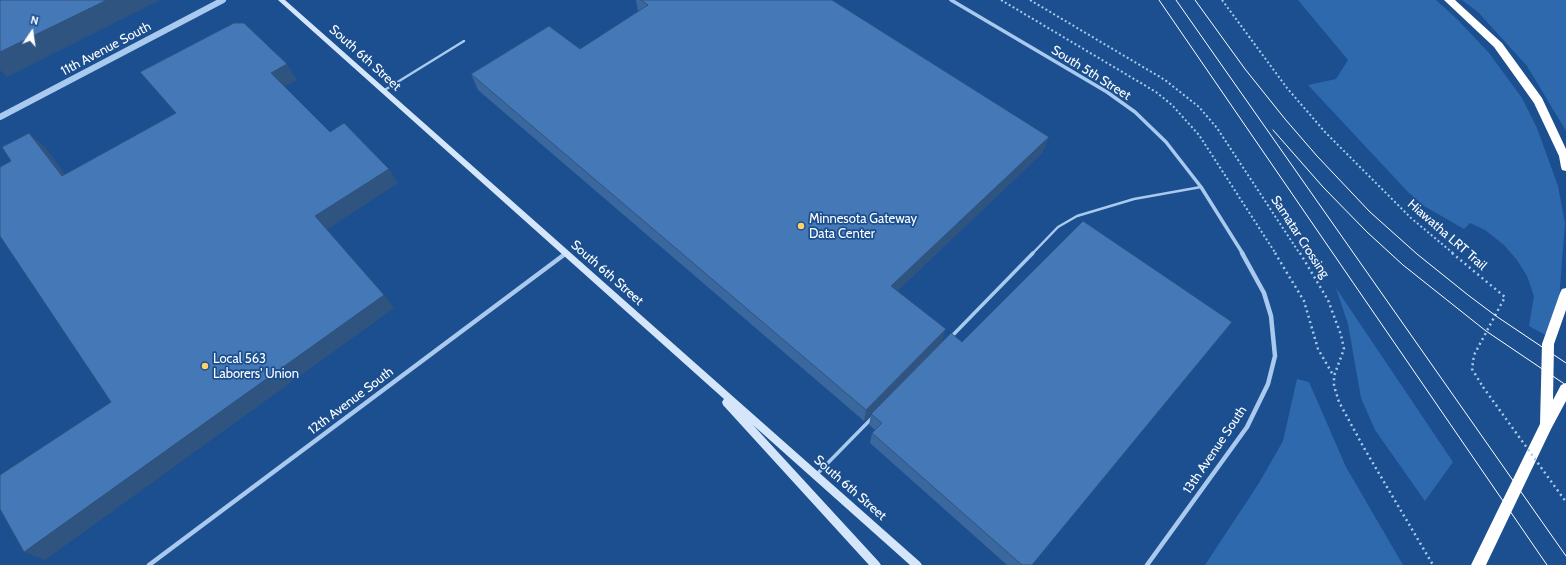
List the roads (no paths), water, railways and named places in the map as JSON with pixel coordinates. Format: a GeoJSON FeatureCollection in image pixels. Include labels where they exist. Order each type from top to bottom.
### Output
{"type":"FeatureCollection","features":[{"type":"Feature","properties":{"kind":"highway"},"geometry":{"type":"LineString","coordinates":[[1449,0],[1498,45],[1538,101],[1564,156],[1566,168]]}},
{"type":"Feature","properties":{"kind":"highway"},"geometry":{"type":"LineString","coordinates":[[1546,425],[1548,344],[1566,293]]}},
{"type":"Feature","properties":{"kind":"highway"},"geometry":{"type":"LineString","coordinates":[[1478,565],[1546,425],[1566,389]]}},
{"type":"Feature","properties":{"kind":"main road","name":"South 6th Street"},"geometry":{"type":"LineString","coordinates":[[281,0],[565,254],[917,565]]}},
{"type":"Feature","properties":{"kind":"main road"},"geometry":{"type":"LineString","coordinates":[[696,369],[876,565]]}},
{"type":"Feature","properties":{"kind":"street","name":"11th Avenue South"},"geometry":{"type":"LineString","coordinates":[[0,117],[223,0]]}},
{"type":"Feature","properties":{"kind":"street","name":"South 5th Street"},"geometry":{"type":"LineString","coordinates":[[951,0],[1120,100],[1135,112],[1166,142],[1201,187]]}},
{"type":"Feature","properties":{"kind":"street","name":"13th Avenue South"},"geometry":{"type":"LineString","coordinates":[[1147,565],[1247,427],[1268,384],[1275,356],[1271,316],[1259,282],[1201,187]]}},
{"type":"Feature","properties":{"kind":"street","name":"12th Avenue South"},"geometry":{"type":"LineString","coordinates":[[149,565],[565,254]]}},
{"type":"Feature","properties":{"kind":"lane"},"geometry":{"type":"LineString","coordinates":[[383,91],[464,42]]}},
{"type":"Feature","properties":{"kind":"lane"},"geometry":{"type":"LineString","coordinates":[[947,341],[1058,227],[1077,216],[1134,199],[1201,187]]}},
{"type":"Feature","properties":{"kind":"lane"},"geometry":{"type":"LineString","coordinates":[[816,476],[874,415]]}},
{"type":"Feature","properties":{"kind":"tram line"},"geometry":{"type":"LineString","coordinates":[[1159,0],[1547,565]]}},
{"type":"Feature","properties":{"kind":"tram line"},"geometry":{"type":"LineString","coordinates":[[1176,0],[1566,556]]}},
{"type":"Feature","properties":{"kind":"tram line"},"geometry":{"type":"LineString","coordinates":[[1195,0],[1245,69],[1285,119],[1317,156],[1370,212],[1417,254],[1468,295],[1496,316],[1566,363]]}},
{"type":"Feature","properties":{"kind":"tram line"},"geometry":{"type":"LineString","coordinates":[[1273,130],[1323,187],[1367,232],[1403,265],[1486,331],[1566,385]]}},
{"type":"Feature","properties":{"kind":"place","name":"Minnesota Gateway Data Center"},"geometry":{"type":"Point","coordinates":[801,226]}},
{"type":"Feature","properties":{"kind":"place","name":"Local 563 Laborers' Union"},"geometry":{"type":"Point","coordinates":[205,366]}}]}
